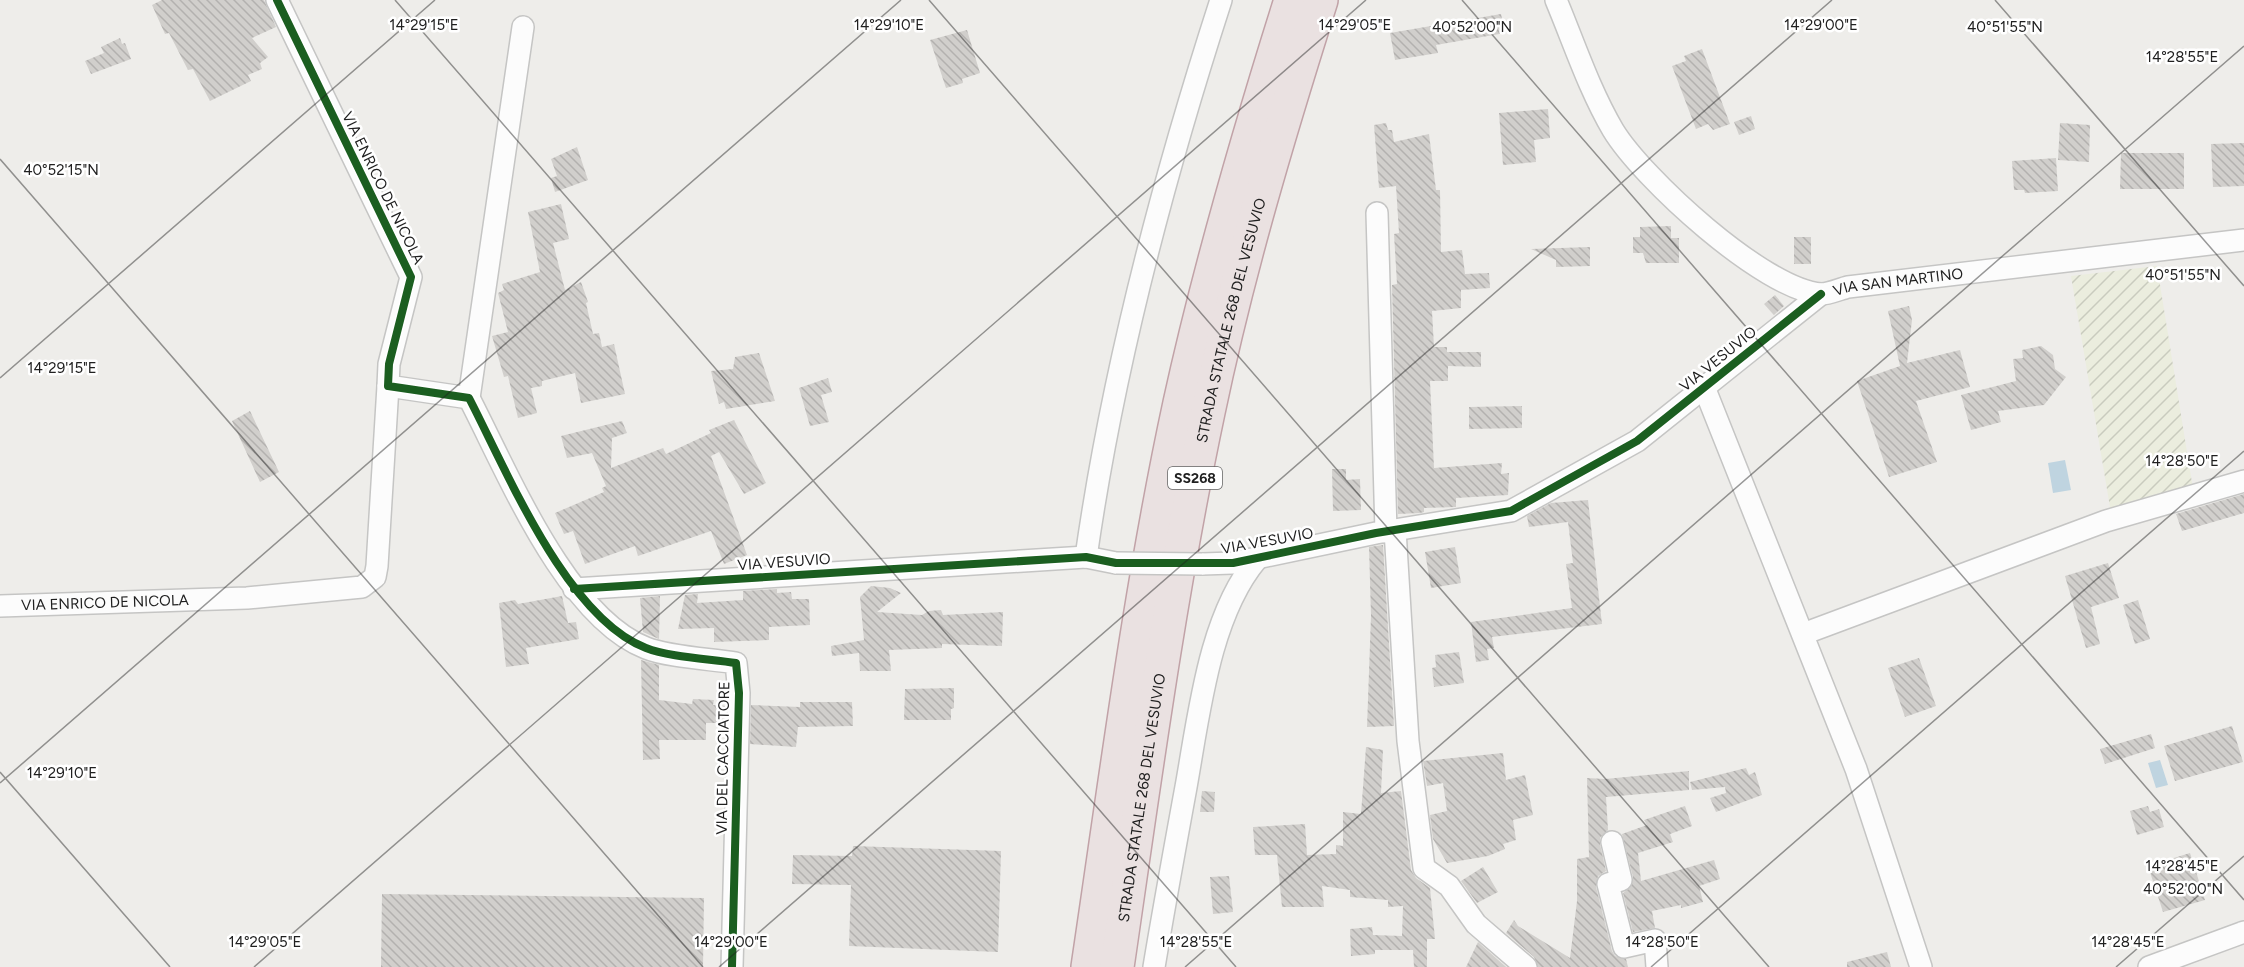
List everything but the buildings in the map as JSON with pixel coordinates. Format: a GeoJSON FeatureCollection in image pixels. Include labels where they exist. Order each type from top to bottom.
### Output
{"type":"FeatureCollection","features":[{"type":"Feature","properties":{"kind":"highway","name":"STRADA STATALE 268 DEL VESUVIO"},"geometry":{"type":"LineString","coordinates":[[1088,967],[1138,633],[1180,403],[1231,196],[1291,0]]}},
{"type":"Feature","properties":{"kind":"highway","name":"STRADA STATALE 268 DEL VESUVIO"},"geometry":{"type":"LineString","coordinates":[[1117,967],[1166,640],[1208,411],[1258,206],[1321,0]]}},
{"type":"Feature","properties":{"kind":"street","name":"VIA ENRICO DE NICOLA"},"geometry":{"type":"LineString","coordinates":[[0,606],[247,598],[362,588],[375,577],[395,388],[389,364],[411,277],[277,0]]}},
{"type":"Feature","properties":{"kind":"street"},"geometry":{"type":"LineString","coordinates":[[1086,557],[1105,437],[1136,294],[1181,123],[1221,0]]}},
{"type":"Feature","properties":{"kind":"street","name":"VIA SAN MARTINO"},"geometry":{"type":"LineString","coordinates":[[1556,0],[1592,86],[1614,131],[1640,166],[1675,202],[1772,278],[1821,294],[1848,288],[2244,240]]}},
{"type":"Feature","properties":{"kind":"street"},"geometry":{"type":"LineString","coordinates":[[523,27],[465,397],[555,562],[574,588]]}},
{"type":"Feature","properties":{"kind":"street"},"geometry":{"type":"LineString","coordinates":[[1377,213],[1390,531],[1408,741],[1424,868],[1449,886],[1476,924],[1526,967]]}},
{"type":"Feature","properties":{"kind":"street","name":"VIA VESUVIO"},"geometry":{"type":"LineString","coordinates":[[574,588],[1086,557],[1116,563],[1233,563],[1390,531],[1511,511],[1637,441],[1821,294]]}},
{"type":"Feature","properties":{"kind":"street"},"geometry":{"type":"LineString","coordinates":[[1704,387],[1856,769],[1921,967]]}},
{"type":"Feature","properties":{"kind":"street"},"geometry":{"type":"LineString","coordinates":[[395,388],[465,397]]}},
{"type":"Feature","properties":{"kind":"street"},"geometry":{"type":"LineString","coordinates":[[1803,634],[2106,521],[2244,481]]}},
{"type":"Feature","properties":{"kind":"street"},"geometry":{"type":"LineString","coordinates":[[1154,967],[1194,739],[1219,624],[1240,583],[1257,559]]}},
{"type":"Feature","properties":{"kind":"street","name":"VIA DEL CACCIATORE"},"geometry":{"type":"LineString","coordinates":[[574,588],[620,636],[648,649],[736,663],[739,693],[732,967]]}},
{"type":"Feature","properties":{"kind":"street"},"geometry":{"type":"LineString","coordinates":[[1612,842],[1622,880],[1608,884],[1624,947],[1655,940],[1657,967]]}},
{"type":"Feature","properties":{"kind":"street"},"geometry":{"type":"LineString","coordinates":[[2149,967],[2244,932]]}},
{"type":"Feature","properties":{"kind":"shaded area"},"geometry":{"type":"Polygon","coordinates":[[[2157,266],[2193,489],[2111,513],[2071,276],[2157,266]]]}},
{"type":"Feature","properties":{"kind":"water"},"geometry":{"type":"Polygon","coordinates":[[[2065,460],[2071,490],[2053,493],[2048,463],[2065,460]]]}},
{"type":"Feature","properties":{"kind":"water"},"geometry":{"type":"Polygon","coordinates":[[[2160,760],[2168,785],[2156,788],[2148,763],[2160,760]]]}},
{"type":"Feature","properties":{"kind":"cycle path"},"geometry":{"type":"LineString","coordinates":[[277,0],[411,277],[389,364],[388,386],[469,398],[542,539],[565,575],[590,606],[617,631],[655,651],[736,663],[739,693],[732,967]]}},
{"type":"Feature","properties":{"kind":"cycle path"},"geometry":{"type":"LineString","coordinates":[[574,589],[1086,557],[1116,563],[1233,563],[1376,533],[1511,511],[1637,441],[1821,294]]}}]}
